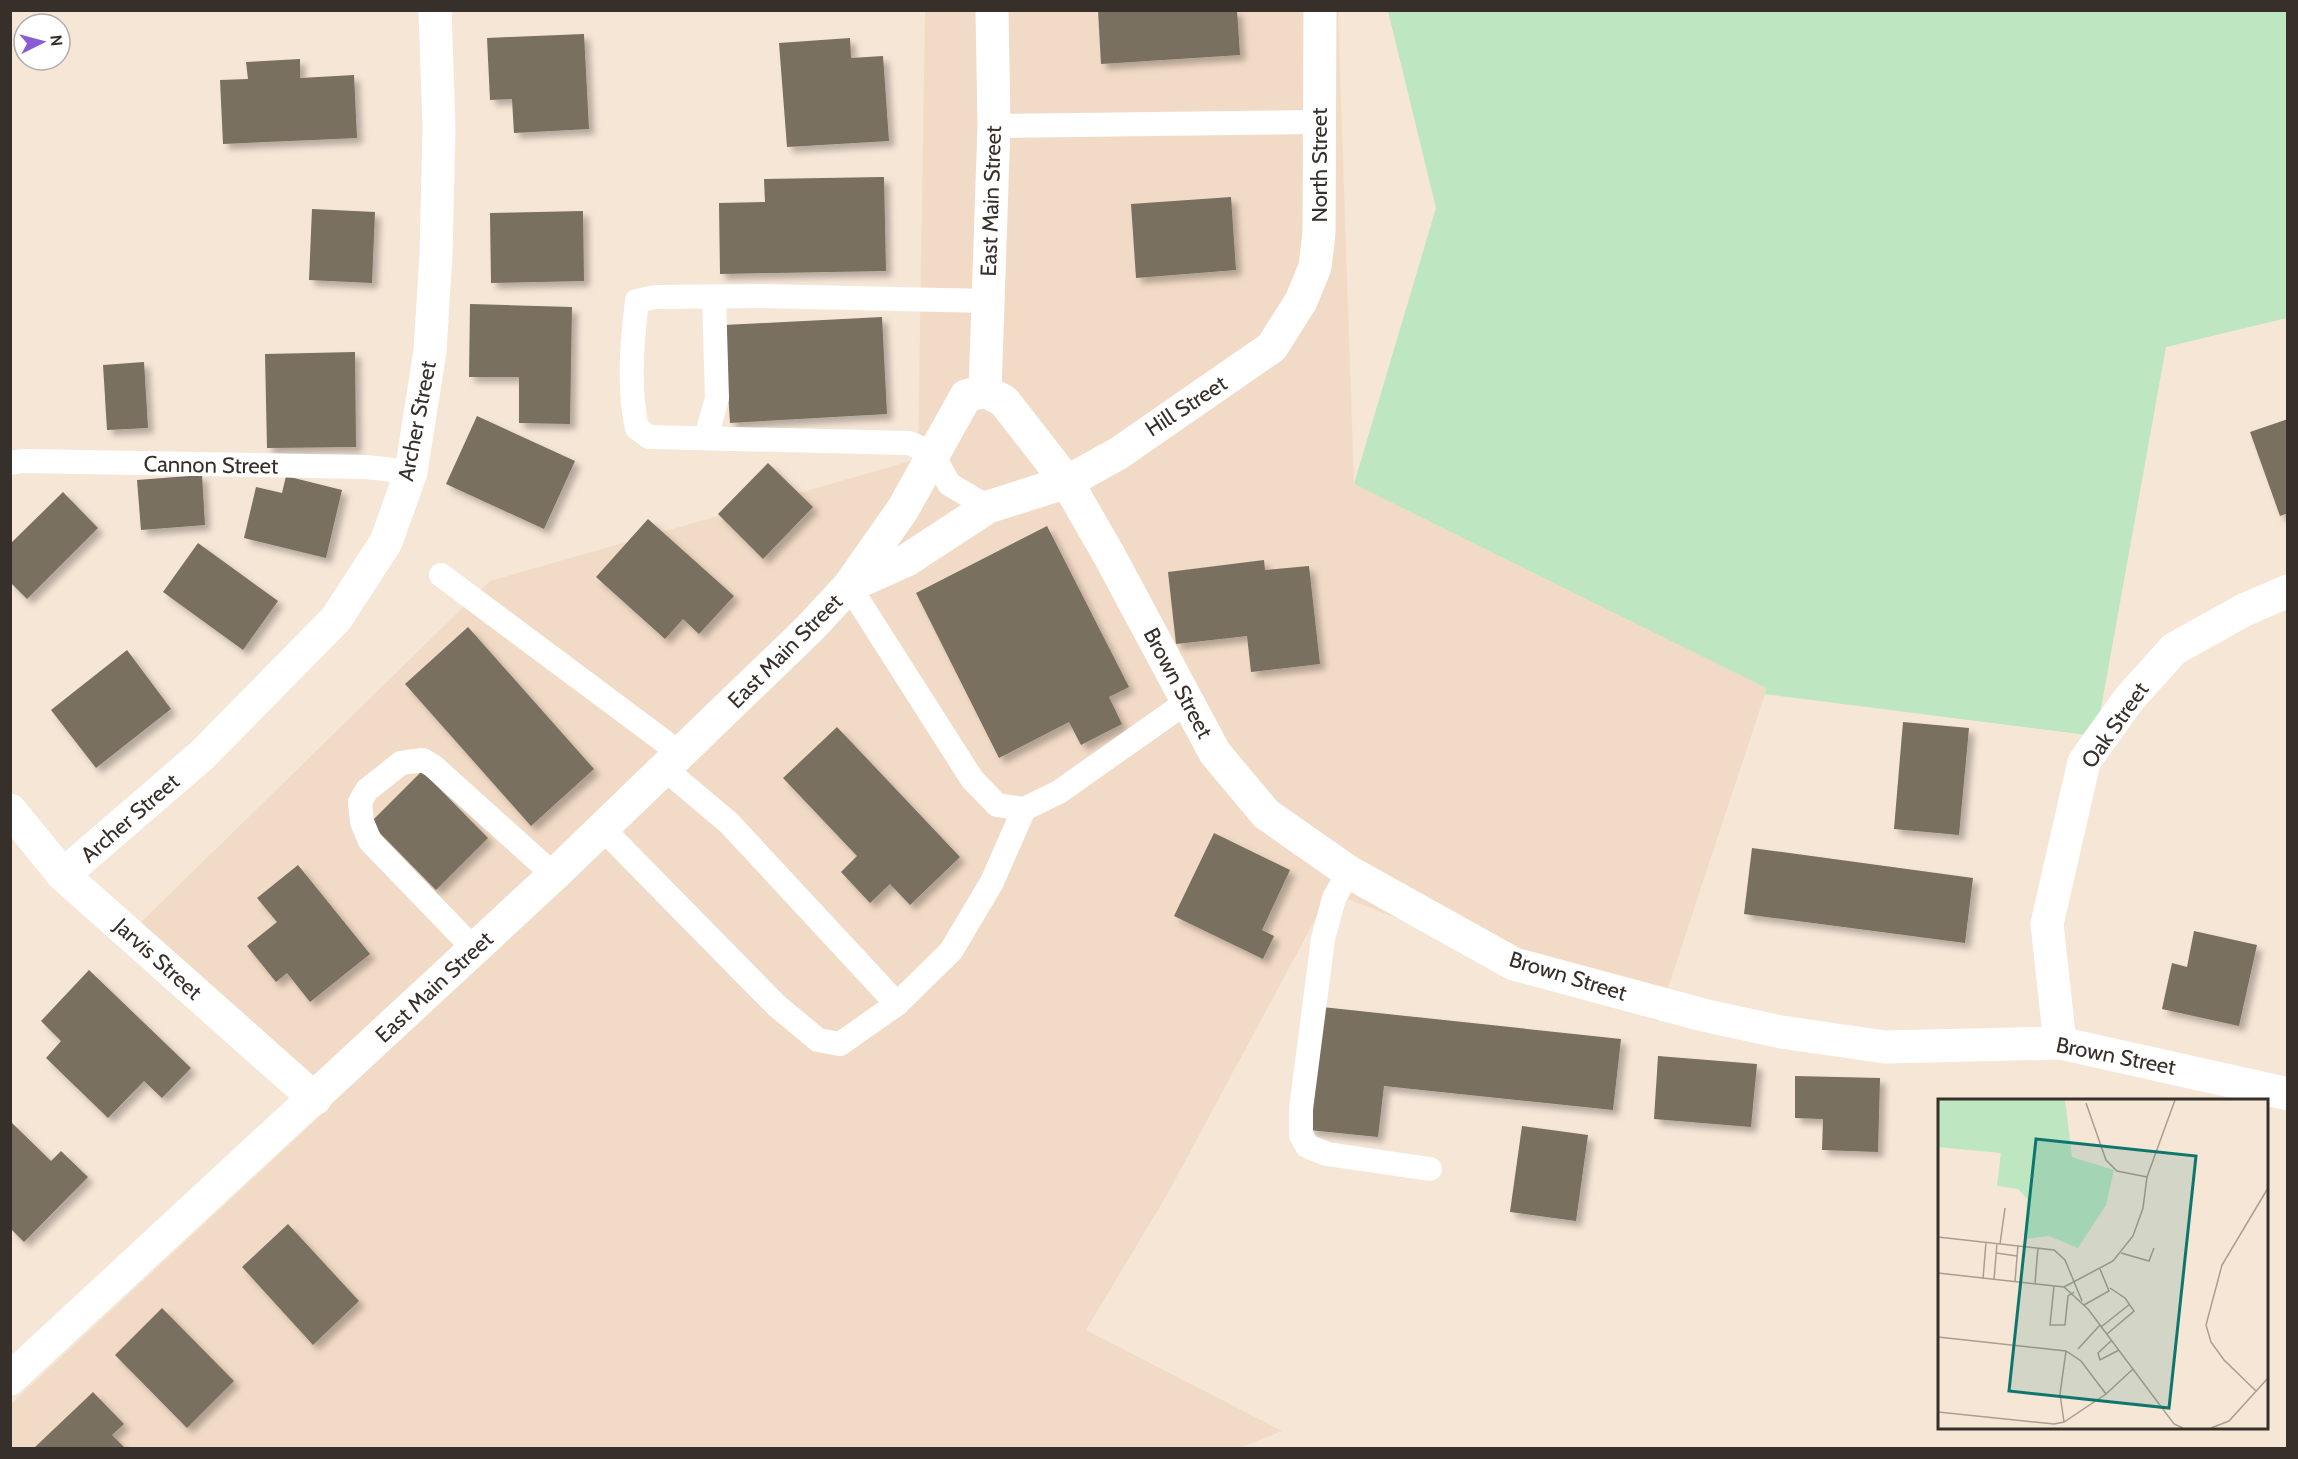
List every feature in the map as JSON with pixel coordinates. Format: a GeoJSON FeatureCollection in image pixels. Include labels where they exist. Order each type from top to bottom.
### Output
{"type":"FeatureCollection","features":[{"type":"Feature","properties":{"kind":"street","name":"Archer Street"},"geometry":{"type":"LineString","coordinates":[[63,875],[201,756],[336,619],[386,542],[411,472],[430,351],[436,255],[439,128],[435,10]]}},
{"type":"Feature","properties":{"kind":"street","name":"East Main Street"},"geometry":{"type":"LineString","coordinates":[[10,1379],[315,1099],[554,875],[673,762],[849,586],[903,509],[932,453],[966,396],[985,391],[994,126],[992,10]]}},
{"type":"Feature","properties":{"kind":"street","name":"North Street"},"geometry":{"type":"LineString","coordinates":[[1293,315],[1315,267],[1319,234],[1320,10]]}},
{"type":"Feature","properties":{"kind":"street","name":"Hill Street"},"geometry":{"type":"LineString","coordinates":[[1067,482],[1119,453],[1149,429],[1272,347],[1293,315]]}},
{"type":"Feature","properties":{"kind":"street"},"geometry":{"type":"LineString","coordinates":[[985,391],[1004,401],[1067,482]]}},
{"type":"Feature","properties":{"kind":"street","name":"East Main Street"},"geometry":{"type":"LineString","coordinates":[[849,586],[907,560],[988,507],[1067,482]]}},
{"type":"Feature","properties":{"kind":"street","name":"Brown Street"},"geometry":{"type":"LineString","coordinates":[[1067,482],[1215,753],[1266,814],[1349,872],[1514,964],[1704,1015],[1781,1032],[1885,1047],[2060,1043],[2288,1094]]}},
{"type":"Feature","properties":{"kind":"street","name":"Oak Street"},"geometry":{"type":"LineString","coordinates":[[2060,1043],[2047,924],[2084,762],[2129,699],[2174,649],[2244,610],[2288,591]]}},
{"type":"Feature","properties":{"kind":"street","name":"Jarvis Street"},"geometry":{"type":"LineString","coordinates":[[10,810],[63,875],[315,1099]]}},
{"type":"Feature","properties":{"kind":"lane"},"geometry":{"type":"LineString","coordinates":[[994,126],[1319,122]]}},
{"type":"Feature","properties":{"kind":"lane"},"geometry":{"type":"LineString","coordinates":[[987,300],[655,297],[637,301],[633,330],[632,406],[637,428],[649,437],[909,443],[932,453],[949,484],[988,507]]}},
{"type":"Feature","properties":{"kind":"lane"},"geometry":{"type":"LineString","coordinates":[[706,438],[717,398],[714,297]]}},
{"type":"Feature","properties":{"kind":"lane","name":"Cannon Street"},"geometry":{"type":"LineString","coordinates":[[10,463],[354,467],[411,472]]}},
{"type":"Feature","properties":{"kind":"lane"},"geometry":{"type":"LineString","coordinates":[[441,575],[673,762],[897,1004]]}},
{"type":"Feature","properties":{"kind":"lane"},"geometry":{"type":"LineString","coordinates":[[849,586],[972,779],[997,806],[1024,809],[1059,792],[1188,701]]}},
{"type":"Feature","properties":{"kind":"lane"},"geometry":{"type":"LineString","coordinates":[[474,949],[370,841],[360,802],[367,790],[401,763],[423,760],[502,825],[554,875]]}},
{"type":"Feature","properties":{"kind":"lane"},"geometry":{"type":"LineString","coordinates":[[602,828],[777,1006],[818,1040],[840,1044],[897,1004],[951,951],[992,882],[1024,809]]}},
{"type":"Feature","properties":{"kind":"lane"},"geometry":{"type":"LineString","coordinates":[[1349,872],[1334,898],[1323,939],[1301,1109],[1301,1135],[1307,1146],[1327,1154],[1430,1169]]}},
{"type":"Feature","properties":{"kind":"shaded area"},"geometry":{"type":"Polygon","coordinates":[[[925,11],[1338,11],[1354,484],[1767,688],[1657,1021],[1330,892],[1168,1193],[1086,1330],[1282,1431],[1240,1448],[11,1448],[11,1404],[321,1115],[132,931],[490,581],[918,459],[925,11]]]}},
{"type":"Feature","properties":{"kind":"green space"},"geometry":{"type":"Polygon","coordinates":[[[1388,11],[2287,11],[2287,318],[2166,347],[2096,736],[1765,694],[1766,688],[1354,484],[1436,208],[1388,11]]]}},
{"type":"Feature","properties":{"kind":"building"},"geometry":{"type":"Polygon","coordinates":[[[1098,10],[1237,10],[1240,55],[1101,64],[1098,10]]]}},
{"type":"Feature","properties":{"kind":"building"},"geometry":{"type":"Polygon","coordinates":[[[584,34],[589,129],[514,133],[512,99],[490,100],[487,38],[584,34]]]}},
{"type":"Feature","properties":{"kind":"building"},"geometry":{"type":"Polygon","coordinates":[[[850,38],[851,58],[883,56],[889,141],[787,147],[779,43],[850,38]]]}},
{"type":"Feature","properties":{"kind":"building"},"geometry":{"type":"Polygon","coordinates":[[[300,59],[300,78],[354,75],[357,138],[223,144],[220,80],[248,79],[246,62],[300,59]]]}},
{"type":"Feature","properties":{"kind":"building"},"geometry":{"type":"Polygon","coordinates":[[[884,177],[886,271],[720,274],[719,203],[765,202],[764,179],[884,177]]]}},
{"type":"Feature","properties":{"kind":"building"},"geometry":{"type":"Polygon","coordinates":[[[1231,197],[1236,270],[1136,278],[1131,204],[1231,197]]]}},
{"type":"Feature","properties":{"kind":"building"},"geometry":{"type":"Polygon","coordinates":[[[312,209],[375,212],[372,283],[309,280],[312,209]]]}},
{"type":"Feature","properties":{"kind":"building"},"geometry":{"type":"Polygon","coordinates":[[[583,211],[584,281],[491,283],[490,213],[583,211]]]}},
{"type":"Feature","properties":{"kind":"building"},"geometry":{"type":"Polygon","coordinates":[[[470,304],[572,307],[570,424],[519,423],[519,377],[469,377],[470,304]]]}},
{"type":"Feature","properties":{"kind":"building"},"geometry":{"type":"Polygon","coordinates":[[[882,317],[887,414],[730,423],[724,325],[882,317]]]}},
{"type":"Feature","properties":{"kind":"building"},"geometry":{"type":"Polygon","coordinates":[[[355,352],[356,447],[267,448],[265,354],[355,352]]]}},
{"type":"Feature","properties":{"kind":"building"},"geometry":{"type":"Polygon","coordinates":[[[144,362],[148,428],[107,430],[103,365],[144,362]]]}},
{"type":"Feature","properties":{"kind":"building"},"geometry":{"type":"Polygon","coordinates":[[[477,416],[575,461],[544,529],[446,484],[477,416]]]}},
{"type":"Feature","properties":{"kind":"building"},"geometry":{"type":"Polygon","coordinates":[[[2288,419],[2288,513],[2280,516],[2250,432],[2288,419]]]}},
{"type":"Feature","properties":{"kind":"building"},"geometry":{"type":"Polygon","coordinates":[[[768,463],[813,507],[763,559],[718,514],[768,463]]]}},
{"type":"Feature","properties":{"kind":"building"},"geometry":{"type":"Polygon","coordinates":[[[202,475],[205,525],[141,530],[137,480],[202,475]]]}},
{"type":"Feature","properties":{"kind":"building"},"geometry":{"type":"Polygon","coordinates":[[[286,476],[342,490],[326,558],[244,538],[256,487],[282,493],[286,476]]]}},
{"type":"Feature","properties":{"kind":"building"},"geometry":{"type":"Polygon","coordinates":[[[63,492],[98,528],[27,599],[10,582],[10,544],[63,492]]]}},
{"type":"Feature","properties":{"kind":"building"},"geometry":{"type":"Polygon","coordinates":[[[648,519],[734,596],[699,634],[683,619],[665,639],[596,577],[648,519]]]}},
{"type":"Feature","properties":{"kind":"building"},"geometry":{"type":"Polygon","coordinates":[[[1047,526],[1129,687],[1109,697],[1122,724],[1081,745],[1069,722],[999,758],[916,593],[1047,526]]]}},
{"type":"Feature","properties":{"kind":"building"},"geometry":{"type":"Polygon","coordinates":[[[198,543],[278,601],[243,650],[163,592],[198,543]]]}},
{"type":"Feature","properties":{"kind":"building"},"geometry":{"type":"Polygon","coordinates":[[[1264,560],[1265,570],[1309,566],[1320,664],[1251,672],[1247,636],[1176,644],[1168,572],[1264,560]]]}},
{"type":"Feature","properties":{"kind":"building"},"geometry":{"type":"Polygon","coordinates":[[[468,627],[594,769],[531,826],[405,684],[468,627]]]}},
{"type":"Feature","properties":{"kind":"building"},"geometry":{"type":"Polygon","coordinates":[[[127,650],[171,709],[96,768],[51,710],[127,650]]]}},
{"type":"Feature","properties":{"kind":"building"},"geometry":{"type":"Polygon","coordinates":[[[1903,722],[1969,728],[1959,835],[1894,829],[1903,722]]]}},
{"type":"Feature","properties":{"kind":"building"},"geometry":{"type":"Polygon","coordinates":[[[837,727],[960,857],[910,905],[890,884],[870,903],[841,872],[857,856],[783,778],[837,727]]]}},
{"type":"Feature","properties":{"kind":"building"},"geometry":{"type":"Polygon","coordinates":[[[422,771],[488,838],[436,890],[370,823],[422,771]]]}},
{"type":"Feature","properties":{"kind":"building"},"geometry":{"type":"Polygon","coordinates":[[[1214,833],[1290,870],[1262,930],[1274,936],[1263,959],[1174,916],[1214,833]]]}},
{"type":"Feature","properties":{"kind":"building"},"geometry":{"type":"Polygon","coordinates":[[[1752,848],[1973,878],[1965,943],[1744,914],[1752,848]]]}},
{"type":"Feature","properties":{"kind":"building"},"geometry":{"type":"Polygon","coordinates":[[[298,865],[370,954],[310,1002],[287,973],[276,982],[247,946],[277,922],[257,898],[298,865]]]}},
{"type":"Feature","properties":{"kind":"building"},"geometry":{"type":"Polygon","coordinates":[[[2194,931],[2257,945],[2239,1026],[2162,1009],[2172,963],[2187,967],[2194,931]]]}},
{"type":"Feature","properties":{"kind":"building"},"geometry":{"type":"Polygon","coordinates":[[[89,970],[191,1068],[162,1098],[144,1081],[108,1118],[46,1058],[61,1041],[41,1021],[89,970]]]}},
{"type":"Feature","properties":{"kind":"building"},"geometry":{"type":"Polygon","coordinates":[[[1322,1007],[1621,1039],[1613,1110],[1384,1086],[1378,1137],[1309,1130],[1322,1007]]]}},
{"type":"Feature","properties":{"kind":"building"},"geometry":{"type":"Polygon","coordinates":[[[1658,1056],[1757,1064],[1751,1127],[1654,1119],[1658,1056]]]}},
{"type":"Feature","properties":{"kind":"building"},"geometry":{"type":"Polygon","coordinates":[[[1795,1076],[1880,1078],[1878,1152],[1822,1150],[1823,1119],[1795,1118],[1795,1076]]]}},
{"type":"Feature","properties":{"kind":"building"},"geometry":{"type":"Polygon","coordinates":[[[10,1121],[51,1161],[61,1151],[88,1177],[24,1242],[10,1228],[10,1121]]]}},
{"type":"Feature","properties":{"kind":"building"},"geometry":{"type":"Polygon","coordinates":[[[1522,1126],[1588,1135],[1576,1221],[1510,1212],[1522,1126]]]}},
{"type":"Feature","properties":{"kind":"building"},"geometry":{"type":"Polygon","coordinates":[[[288,1224],[359,1301],[313,1345],[242,1267],[288,1224]]]}},
{"type":"Feature","properties":{"kind":"building"},"geometry":{"type":"Polygon","coordinates":[[[162,1308],[234,1381],[187,1428],[115,1355],[162,1308]]]}},
{"type":"Feature","properties":{"kind":"building"},"geometry":{"type":"Polygon","coordinates":[[[93,1392],[124,1424],[112,1435],[125,1448],[34,1448],[93,1392]]]}}]}
